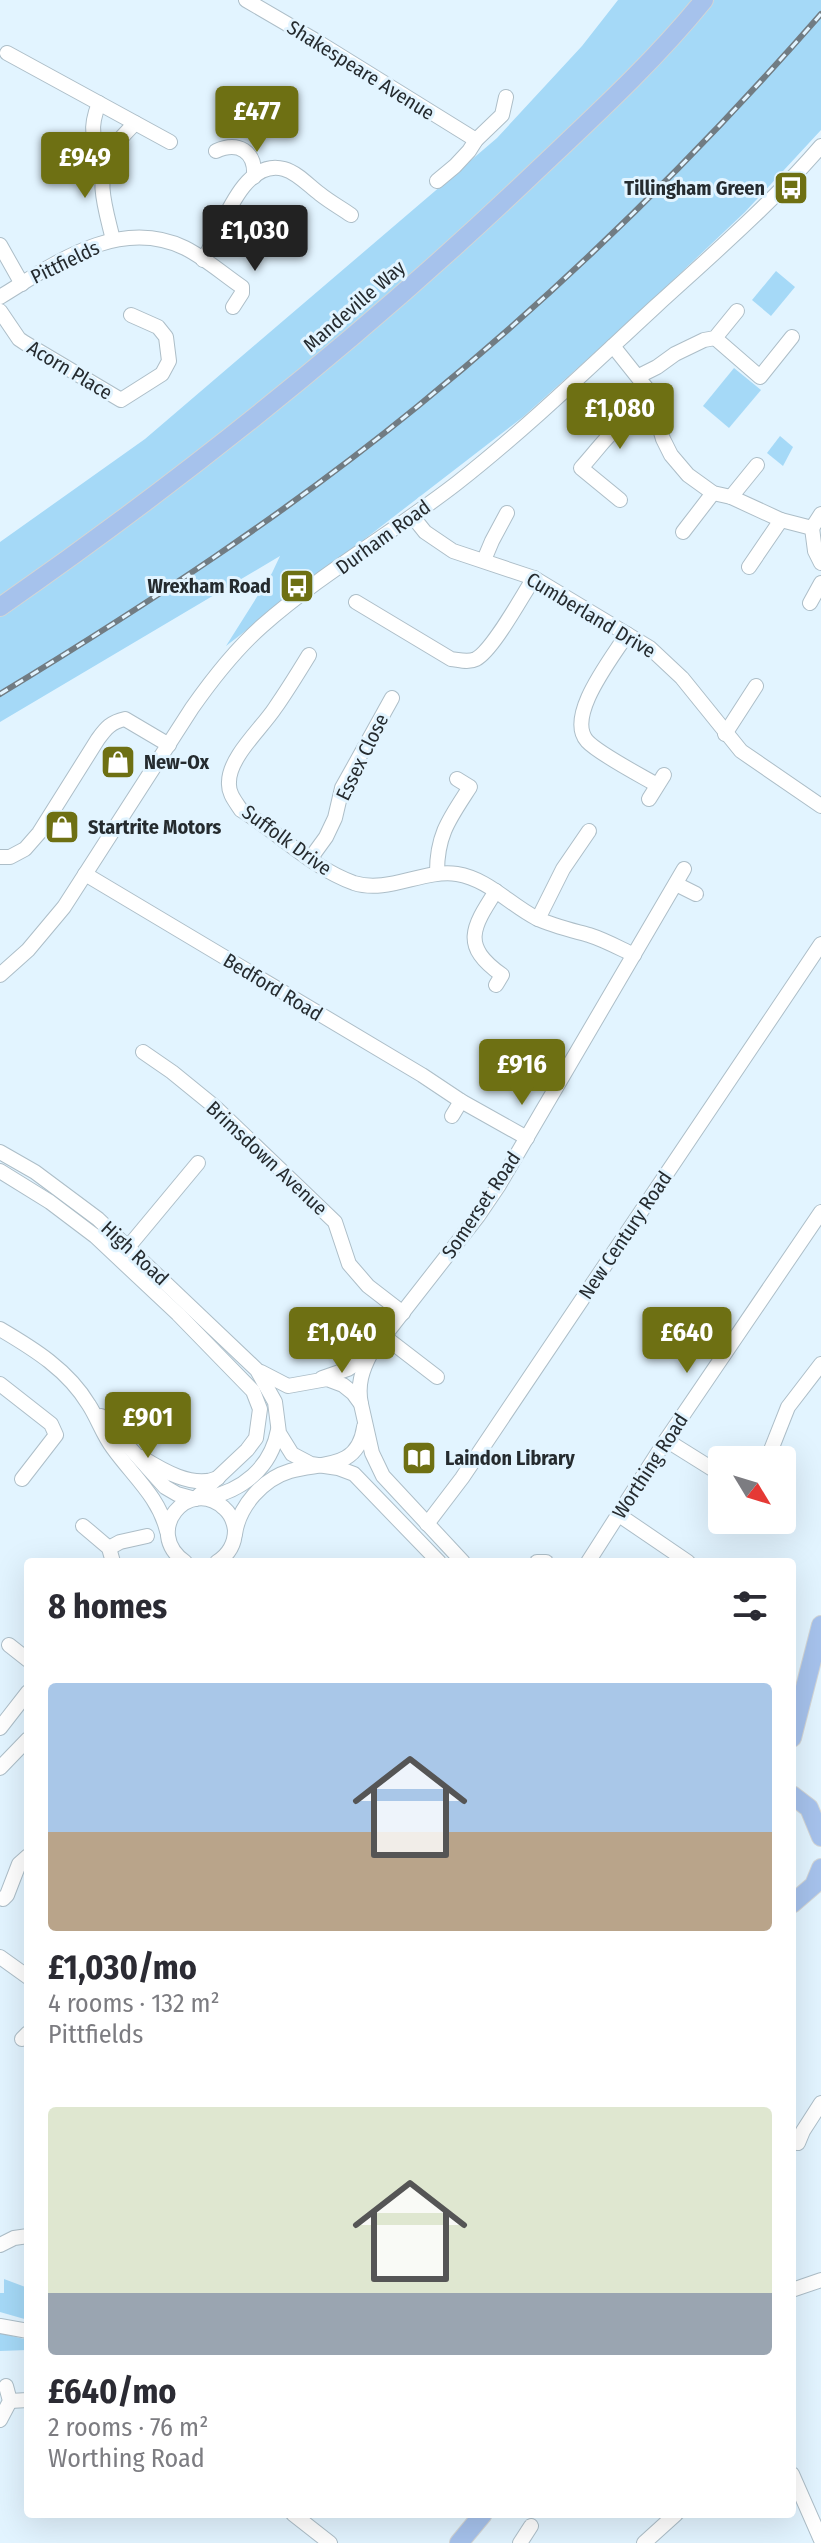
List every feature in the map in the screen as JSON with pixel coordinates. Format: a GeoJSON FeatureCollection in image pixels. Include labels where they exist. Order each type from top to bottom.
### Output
{"type":"FeatureCollection","features":[{"type":"Feature","properties":{"kind":"main road","name":"Mandeville Way"},"geometry":{"type":"LineString","coordinates":[[0,607],[153,496],[290,389],[393,302],[568,140],[663,46],[704,0]]}},
{"type":"Feature","properties":{"kind":"main road"},"geometry":{"type":"LineString","coordinates":[[796,1723],[821,1625]]}},
{"type":"Feature","properties":{"kind":"main road"},"geometry":{"type":"LineString","coordinates":[[797,1798],[816,1820],[821,1837]]}},
{"type":"Feature","properties":{"kind":"main road"},"geometry":{"type":"LineString","coordinates":[[796,1902],[814,1885],[821,1868]]}},
{"type":"Feature","properties":{"kind":"main road"},"geometry":{"type":"LineString","coordinates":[[459,2543],[480,2518]]}},
{"type":"Feature","properties":{"kind":"street","name":"Shakespeare Avenue"},"geometry":{"type":"LineString","coordinates":[[246,0],[476,140]]}},
{"type":"Feature","properties":{"kind":"street"},"geometry":{"type":"LineString","coordinates":[[7,53],[170,142]]}},
{"type":"Feature","properties":{"kind":"street"},"geometry":{"type":"LineString","coordinates":[[437,181],[502,115],[506,97]]}},
{"type":"Feature","properties":{"kind":"street"},"geometry":{"type":"LineString","coordinates":[[99,103],[92,121],[93,135],[105,161]]}},
{"type":"Feature","properties":{"kind":"street"},"geometry":{"type":"LineString","coordinates":[[113,240],[103,193],[105,161],[135,123]]}},
{"type":"Feature","properties":{"kind":"street"},"geometry":{"type":"LineString","coordinates":[[216,151],[238,146],[255,167],[254,177]]}},
{"type":"Feature","properties":{"kind":"street","name":"Durham Road"},"geometry":{"type":"LineString","coordinates":[[0,975],[43,933],[64,907],[213,678],[262,626],[413,517],[518,432],[727,243],[820,150]]}},
{"type":"Feature","properties":{"kind":"street"},"geometry":{"type":"LineString","coordinates":[[203,260],[238,192],[254,177],[271,168],[285,169],[297,176],[351,215]]}},
{"type":"Feature","properties":{"kind":"street","name":"Pittfields"},"geometry":{"type":"LineString","coordinates":[[0,297],[72,254],[113,240],[138,238],[182,247],[242,287],[242,293],[233,307]]}},
{"type":"Feature","properties":{"kind":"street"},"geometry":{"type":"LineString","coordinates":[[0,245],[22,284]]}},
{"type":"Feature","properties":{"kind":"street","name":"Acorn Place"},"geometry":{"type":"LineString","coordinates":[[0,311],[19,339],[121,400],[162,374],[169,361],[166,337],[158,327],[131,315]]}},
{"type":"Feature","properties":{"kind":"street"},"geometry":{"type":"LineString","coordinates":[[639,376],[675,354],[715,338],[737,311]]}},
{"type":"Feature","properties":{"kind":"street"},"geometry":{"type":"LineString","coordinates":[[715,338],[760,377],[792,337]]}},
{"type":"Feature","properties":{"kind":"street"},"geometry":{"type":"LineString","coordinates":[[613,346],[648,390],[663,439],[671,455],[688,475],[713,493],[731,497],[781,520],[812,528]]}},
{"type":"Feature","properties":{"kind":"street"},"geometry":{"type":"LineString","coordinates":[[620,500],[581,468],[616,426],[654,407]]}},
{"type":"Feature","properties":{"kind":"street"},"geometry":{"type":"LineString","coordinates":[[731,497],[757,465]]}},
{"type":"Feature","properties":{"kind":"street"},"geometry":{"type":"LineString","coordinates":[[683,532],[713,493]]}},
{"type":"Feature","properties":{"kind":"street"},"geometry":{"type":"LineString","coordinates":[[484,560],[507,513]]}},
{"type":"Feature","properties":{"kind":"street"},"geometry":{"type":"LineString","coordinates":[[821,514],[812,528],[815,551],[821,563]]}},
{"type":"Feature","properties":{"kind":"street","name":"Cumberland Drive"},"geometry":{"type":"LineString","coordinates":[[413,517],[425,532],[445,546],[534,578],[650,648],[682,678],[725,734],[750,759],[821,806]]}},
{"type":"Feature","properties":{"kind":"street"},"geometry":{"type":"LineString","coordinates":[[749,567],[781,520]]}},
{"type":"Feature","properties":{"kind":"street"},"geometry":{"type":"LineString","coordinates":[[356,602],[451,659],[468,662],[479,658],[489,647],[534,578]]}},
{"type":"Feature","properties":{"kind":"street"},"geometry":{"type":"LineString","coordinates":[[810,603],[821,583]]}},
{"type":"Feature","properties":{"kind":"street"},"geometry":{"type":"LineString","coordinates":[[627,634],[588,698],[581,713],[580,725],[586,740],[657,786]]}},
{"type":"Feature","properties":{"kind":"street","name":"Suffolk Drive"},"geometry":{"type":"LineString","coordinates":[[309,655],[268,719],[238,756],[228,779],[233,799],[241,810],[337,876],[359,884],[380,885],[437,872],[469,876],[538,919],[591,936],[634,955]]}},
{"type":"Feature","properties":{"kind":"street"},"geometry":{"type":"LineString","coordinates":[[725,734],[756,686]]}},
{"type":"Feature","properties":{"kind":"street","name":"Essex Close"},"geometry":{"type":"LineString","coordinates":[[310,859],[326,837],[335,818],[342,788],[392,698]]}},
{"type":"Feature","properties":{"kind":"street"},"geometry":{"type":"LineString","coordinates":[[0,857],[10,857],[25,849],[39,833],[107,727],[115,721],[125,719],[169,745]]}},
{"type":"Feature","properties":{"kind":"street"},"geometry":{"type":"LineString","coordinates":[[437,872],[438,843],[445,827],[476,791],[457,779]]}},
{"type":"Feature","properties":{"kind":"street"},"geometry":{"type":"LineString","coordinates":[[538,919],[563,869],[589,831]]}},
{"type":"Feature","properties":{"kind":"street","name":"Somerset Road"},"geometry":{"type":"LineString","coordinates":[[319,1379],[348,1369],[371,1353],[478,1216],[684,869]]}},
{"type":"Feature","properties":{"kind":"street","name":"Bedford Road"},"geometry":{"type":"LineString","coordinates":[[85,874],[527,1138]]}},
{"type":"Feature","properties":{"kind":"street"},"geometry":{"type":"LineString","coordinates":[[676,884],[696,894]]}},
{"type":"Feature","properties":{"kind":"street"},"geometry":{"type":"LineString","coordinates":[[496,891],[474,930],[473,944],[480,957],[503,974]]}},
{"type":"Feature","properties":{"kind":"street","name":"New Century Road"},"geometry":{"type":"LineString","coordinates":[[427,1524],[462,1478],[821,944]]}},
{"type":"Feature","properties":{"kind":"street","name":"Brimsdown Avenue"},"geometry":{"type":"LineString","coordinates":[[143,1052],[215,1107],[335,1222],[349,1264],[368,1286],[403,1313]]}},
{"type":"Feature","properties":{"kind":"street"},"geometry":{"type":"LineString","coordinates":[[452,1116],[461,1101]]}},
{"type":"Feature","properties":{"kind":"street","name":"High Road"},"geometry":{"type":"LineString","coordinates":[[0,1152],[54,1186],[98,1219],[257,1370],[272,1394],[282,1439],[292,1454],[300,1460],[347,1471],[361,1479],[435,1558]]}},
{"type":"Feature","properties":{"kind":"street"},"geometry":{"type":"LineString","coordinates":[[129,1246],[198,1163]]}},
{"type":"Feature","properties":{"kind":"street"},"geometry":{"type":"LineString","coordinates":[[0,1171],[50,1202],[95,1236],[249,1384],[260,1409],[258,1430],[247,1450],[200,1499]]}},
{"type":"Feature","properties":{"kind":"street","name":"Worthing Road"},"geometry":{"type":"LineString","coordinates":[[591,1558],[666,1440],[821,1212]]}},
{"type":"Feature","properties":{"kind":"street"},"geometry":{"type":"LineString","coordinates":[[0,1329],[58,1368],[165,1487],[177,1494],[215,1501],[229,1513],[235,1534]]}},
{"type":"Feature","properties":{"kind":"street"},"geometry":{"type":"LineString","coordinates":[[385,1337],[437,1377]]}},
{"type":"Feature","properties":{"kind":"street","name":"Somerset Road"},"geometry":{"type":"LineString","coordinates":[[361,1404],[361,1376],[371,1353]]}},
{"type":"Feature","properties":{"kind":"street"},"geometry":{"type":"LineString","coordinates":[[773,1446],[788,1407],[821,1364]]}},
{"type":"Feature","properties":{"kind":"street","name":"High Road"},"geometry":{"type":"LineString","coordinates":[[257,1370],[285,1385],[299,1385]]}},
{"type":"Feature","properties":{"kind":"street"},"geometry":{"type":"LineString","coordinates":[[171,1558],[168,1535],[174,1512],[180,1506],[238,1488],[263,1467],[273,1449],[287,1397],[299,1385],[319,1379],[333,1380],[353,1393],[361,1404],[372,1453],[379,1469],[459,1558]]}},
{"type":"Feature","properties":{"kind":"street"},"geometry":{"type":"LineString","coordinates":[[0,1384],[51,1424],[56,1435],[22,1479]]}},
{"type":"Feature","properties":{"kind":"street"},"geometry":{"type":"LineString","coordinates":[[89,1405],[112,1447],[154,1499],[172,1550],[181,1558]]}},
{"type":"Feature","properties":{"kind":"street"},"geometry":{"type":"LineString","coordinates":[[221,1558],[228,1552],[241,1511],[264,1486],[282,1474],[333,1464],[350,1455],[363,1434],[365,1422]]}},
{"type":"Feature","properties":{"kind":"street"},"geometry":{"type":"LineString","coordinates":[[666,1440],[708,1466]]}},
{"type":"Feature","properties":{"kind":"street"},"geometry":{"type":"LineString","coordinates":[[130,1450],[149,1462],[197,1482],[213,1480],[225,1473]]}},
{"type":"Feature","properties":{"kind":"street"},"geometry":{"type":"LineString","coordinates":[[619,1515],[675,1558]]}},
{"type":"Feature","properties":{"kind":"street"},"geometry":{"type":"LineString","coordinates":[[83,1526],[111,1555],[120,1542],[147,1536]]}},
{"type":"Feature","properties":{"kind":"street"},"geometry":{"type":"LineString","coordinates":[[9,1645],[24,1657]]}},
{"type":"Feature","properties":{"kind":"street"},"geometry":{"type":"LineString","coordinates":[[0,1728],[24,1697]]}},
{"type":"Feature","properties":{"kind":"street"},"geometry":{"type":"LineString","coordinates":[[0,1768],[24,1743]]}},
{"type":"Feature","properties":{"kind":"street"},"geometry":{"type":"LineString","coordinates":[[3,1899],[24,1860]]}},
{"type":"Feature","properties":{"kind":"street"},"geometry":{"type":"LineString","coordinates":[[796,1903],[821,1893]]}},
{"type":"Feature","properties":{"kind":"street"},"geometry":{"type":"LineString","coordinates":[[0,1957],[24,1974]]}},
{"type":"Feature","properties":{"kind":"street"},"geometry":{"type":"LineString","coordinates":[[798,2143],[821,2103]]}},
{"type":"Feature","properties":{"kind":"street"},"geometry":{"type":"LineString","coordinates":[[0,2245],[24,2237]]}},
{"type":"Feature","properties":{"kind":"street"},"geometry":{"type":"LineString","coordinates":[[796,2289],[821,2280]]}},
{"type":"Feature","properties":{"kind":"street"},"geometry":{"type":"LineString","coordinates":[[0,2326],[24,2330]]}},
{"type":"Feature","properties":{"kind":"street"},"geometry":{"type":"LineString","coordinates":[[0,2420],[8,2394],[24,2399]]}},
{"type":"Feature","properties":{"kind":"street"},"geometry":{"type":"LineString","coordinates":[[796,2483],[821,2540]]}},
{"type":"Feature","properties":{"kind":"street"},"geometry":{"type":"LineString","coordinates":[[298,2518],[330,2543]]}},
{"type":"Feature","properties":{"kind":"street"},"geometry":{"type":"LineString","coordinates":[[644,2543],[672,2518]]}},
{"type":"Feature","properties":{"kind":"street"},"geometry":{"type":"LineString","coordinates":[[520,2543],[531,2526]]}},
{"type":"Feature","properties":{"kind":"shaded area"},"geometry":{"type":"Polygon","coordinates":[[[618,0],[821,0],[821,130],[745,212],[523,417],[226,646],[280,556],[0,722],[0,542],[145,439],[497,138],[582,46],[618,0]]]}},
{"type":"Feature","properties":{"kind":"shaded area"},"geometry":{"type":"Polygon","coordinates":[[[776,271],[795,287],[771,316],[752,300],[776,271]]]}},
{"type":"Feature","properties":{"kind":"shaded area"},"geometry":{"type":"Polygon","coordinates":[[[734,368],[761,390],[729,428],[703,406],[734,368]]]}},
{"type":"Feature","properties":{"kind":"shaded area"},"geometry":{"type":"Polygon","coordinates":[[[780,436],[793,447],[783,466],[767,453],[780,436]]]}},
{"type":"Feature","properties":{"kind":"shaded area"},"geometry":{"type":"Polygon","coordinates":[[[4,2279],[24,2286],[24,2319],[0,2312],[0,2293],[4,2293],[4,2279]]]}},
{"type":"Feature","properties":{"kind":"shaded area"},"geometry":{"type":"Polygon","coordinates":[[[0,2333],[24,2339],[24,2350],[0,2351],[0,2333]]]}},
{"type":"Feature","properties":{"kind":"railway"},"geometry":{"type":"LineString","coordinates":[[0,694],[214,557],[318,484],[418,406],[525,314],[628,218],[727,118],[821,14]]}},
{"type":"Feature","properties":{"kind":"place","name":"Tillingham Green"},"geometry":{"type":"Point","coordinates":[791,188]}},
{"type":"Feature","properties":{"kind":"place","name":"Wrexham Road"},"geometry":{"type":"Point","coordinates":[297,586]}},
{"type":"Feature","properties":{"kind":"place","name":"New-Ox"},"geometry":{"type":"Point","coordinates":[118,762]}},
{"type":"Feature","properties":{"kind":"place","name":"Startrite Motors"},"geometry":{"type":"Point","coordinates":[62,827]}},
{"type":"Feature","properties":{"kind":"place","name":"Laindon Library"},"geometry":{"type":"Point","coordinates":[419,1458]}}]}
